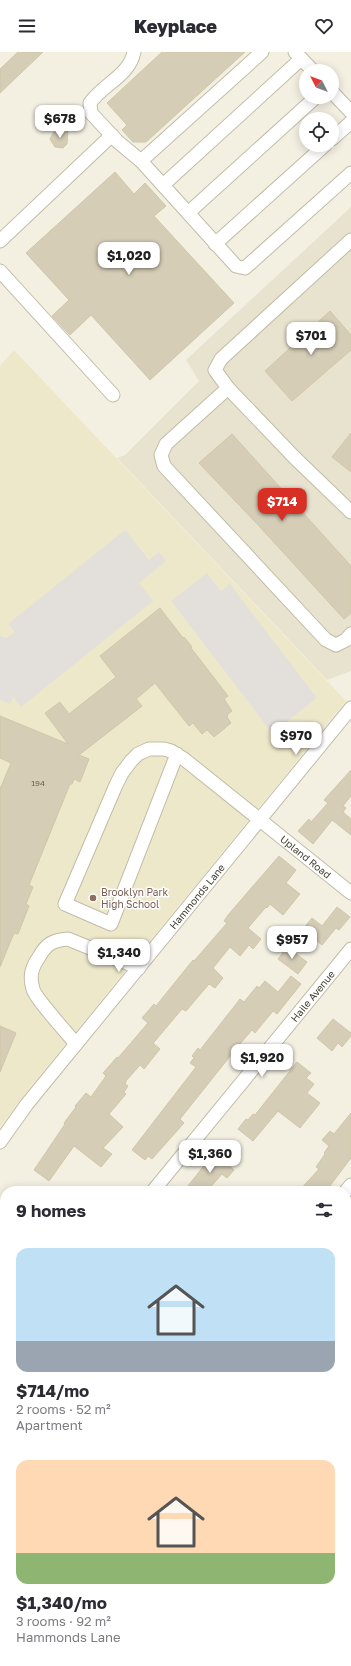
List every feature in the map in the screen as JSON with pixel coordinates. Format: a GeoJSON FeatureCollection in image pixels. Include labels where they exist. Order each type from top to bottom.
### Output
{"type":"FeatureCollection","features":[{"type":"Feature","properties":{"kind":"street"},"geometry":{"type":"LineString","coordinates":[[134,52],[126,69],[96,94],[90,103],[91,113],[112,135],[141,161],[236,266],[245,268],[351,173]]}},
{"type":"Feature","properties":{"kind":"street"},"geometry":{"type":"LineString","coordinates":[[141,161],[262,52]]}},
{"type":"Feature","properties":{"kind":"street"},"geometry":{"type":"LineString","coordinates":[[163,185],[298,55],[306,64]]}},
{"type":"Feature","properties":{"kind":"street"},"geometry":{"type":"LineString","coordinates":[[339,99],[351,112]]}},
{"type":"Feature","properties":{"kind":"street"},"geometry":{"type":"LineString","coordinates":[[188,213],[308,104]]}},
{"type":"Feature","properties":{"kind":"street"},"geometry":{"type":"LineString","coordinates":[[339,133],[351,122]]}},
{"type":"Feature","properties":{"kind":"street"},"geometry":{"type":"LineString","coordinates":[[0,241],[112,135]]}},
{"type":"Feature","properties":{"kind":"street"},"geometry":{"type":"LineString","coordinates":[[215,244],[317,152]]}},
{"type":"Feature","properties":{"kind":"street"},"geometry":{"type":"LineString","coordinates":[[351,240],[221,359],[215,370],[228,388],[299,462],[351,512]]}},
{"type":"Feature","properties":{"kind":"street"},"geometry":{"type":"LineString","coordinates":[[0,271],[113,395]]}},
{"type":"Feature","properties":{"kind":"street"},"geometry":{"type":"LineString","coordinates":[[228,388],[166,444],[161,455],[164,466],[326,640],[336,645],[346,640],[351,634]]}},
{"type":"Feature","properties":{"kind":"street","name":"Hammonds Lane"},"geometry":{"type":"LineString","coordinates":[[1,1137],[351,708]]}},
{"type":"Feature","properties":{"kind":"street"},"geometry":{"type":"LineString","coordinates":[[149,749],[164,749],[177,754],[111,924],[65,904],[122,773],[138,754],[149,749]]}},
{"type":"Feature","properties":{"kind":"street","name":"Upland Road"},"geometry":{"type":"LineString","coordinates":[[177,754],[351,893]]}},
{"type":"Feature","properties":{"kind":"street"},"geometry":{"type":"LineString","coordinates":[[76,1044],[33,990],[31,974],[32,968],[43,950],[49,943],[57,939],[68,939],[139,968]]}},
{"type":"Feature","properties":{"kind":"street","name":"Haile Avenue"},"geometry":{"type":"LineString","coordinates":[[157,1186],[351,949]]}},
{"type":"Feature","properties":{"kind":"shaded area"},"geometry":{"type":"Polygon","coordinates":[[[351,207],[351,671],[327,680],[117,458],[125,455],[199,381],[186,360],[351,207]]]}},
{"type":"Feature","properties":{"kind":"shaded area","name":"Brooklyn Park High School"},"geometry":{"type":"Polygon","coordinates":[[[14,350],[346,701],[25,1094],[0,1127],[0,366],[14,350]]]}},
{"type":"Feature","properties":{"kind":"shaded area"},"geometry":{"type":"Polygon","coordinates":[[[125,530],[149,560],[159,552],[166,561],[139,583],[153,601],[21,707],[13,697],[10,704],[0,700],[0,636],[6,638],[15,632],[8,624],[125,530]]]}},
{"type":"Feature","properties":{"kind":"shaded area"},"geometry":{"type":"Polygon","coordinates":[[[207,573],[221,591],[230,584],[317,698],[272,733],[171,601],[207,573]]]}},
{"type":"Feature","properties":{"kind":"building"},"geometry":{"type":"Polygon","coordinates":[[[18,52],[43,52],[0,93],[0,69],[18,52]]]}},
{"type":"Feature","properties":{"kind":"building"},"geometry":{"type":"Polygon","coordinates":[[[162,52],[245,52],[146,142],[133,142],[122,130],[127,125],[107,103],[162,52]]]}},
{"type":"Feature","properties":{"kind":"building"},"geometry":{"type":"Polygon","coordinates":[[[58,130],[68,130],[67,144],[63,148],[55,147],[50,139],[53,133],[58,130]]]}},
{"type":"Feature","properties":{"kind":"building"},"geometry":{"type":"Polygon","coordinates":[[[115,172],[134,194],[145,183],[166,206],[154,216],[234,303],[150,380],[91,315],[70,335],[52,316],[69,300],[26,253],[115,172]]]}},
{"type":"Feature","properties":{"kind":"building"},"geometry":{"type":"Polygon","coordinates":[[[330,311],[351,335],[351,350],[292,401],[265,371],[330,311]]]}},
{"type":"Feature","properties":{"kind":"building"},"geometry":{"type":"Polygon","coordinates":[[[351,433],[351,472],[332,457],[351,433]]]}},
{"type":"Feature","properties":{"kind":"building"},"geometry":{"type":"Polygon","coordinates":[[[232,434],[351,566],[351,613],[344,619],[199,463],[232,434]]]}},
{"type":"Feature","properties":{"kind":"building"},"geometry":{"type":"Polygon","coordinates":[[[160,608],[183,638],[184,637],[192,647],[191,648],[228,696],[224,699],[232,711],[227,715],[231,723],[214,737],[207,730],[202,734],[193,723],[189,726],[155,683],[136,699],[142,706],[79,755],[89,759],[80,782],[74,779],[72,784],[70,784],[29,885],[33,887],[26,904],[29,906],[18,934],[14,933],[0,967],[0,789],[11,763],[0,758],[0,716],[68,744],[45,713],[60,702],[69,714],[116,677],[100,656],[160,608]]]}},
{"type":"Feature","properties":{"kind":"building"},"geometry":{"type":"Polygon","coordinates":[[[351,770],[351,796],[343,806],[346,808],[343,812],[351,819],[351,835],[332,820],[313,844],[298,831],[309,819],[311,822],[328,803],[324,800],[351,770]]]}},
{"type":"Feature","properties":{"kind":"building"},"geometry":{"type":"Polygon","coordinates":[[[279,856],[296,870],[286,883],[300,894],[283,915],[270,904],[267,908],[266,907],[248,928],[261,939],[253,949],[249,945],[240,956],[230,947],[213,968],[223,978],[215,988],[209,984],[186,1011],[182,1009],[153,1043],[160,1049],[144,1069],[140,1065],[126,1081],[125,1084],[128,1086],[124,1092],[126,1094],[109,1114],[123,1127],[103,1148],[112,1154],[101,1167],[74,1146],[49,1181],[34,1170],[76,1107],[75,1106],[86,1093],[91,1097],[106,1076],[103,1073],[148,1023],[142,1018],[154,1004],[156,1006],[193,960],[194,961],[227,923],[224,921],[228,915],[279,856]]]}},
{"type":"Feature","properties":{"kind":"building"},"geometry":{"type":"Polygon","coordinates":[[[337,907],[350,917],[339,930],[336,928],[322,945],[303,929],[312,918],[322,926],[337,907]]]}},
{"type":"Feature","properties":{"kind":"building"},"geometry":{"type":"Polygon","coordinates":[[[287,947],[307,962],[298,974],[278,959],[287,947]]]}},
{"type":"Feature","properties":{"kind":"building"},"geometry":{"type":"Polygon","coordinates":[[[291,976],[301,984],[277,1014],[273,1011],[255,1033],[252,1030],[239,1045],[180,1119],[184,1123],[152,1159],[148,1156],[145,1160],[132,1150],[196,1067],[190,1063],[194,1058],[192,1056],[198,1048],[200,1050],[240,999],[244,1002],[257,986],[259,988],[265,981],[278,992],[291,976]]]}},
{"type":"Feature","properties":{"kind":"building"},"geometry":{"type":"Polygon","coordinates":[[[333,1019],[351,1033],[351,1036],[342,1047],[338,1043],[332,1051],[317,1038],[333,1019]]]}},
{"type":"Feature","properties":{"kind":"building"},"geometry":{"type":"Polygon","coordinates":[[[0,1026],[16,1033],[0,1072],[0,1026]]]}},
{"type":"Feature","properties":{"kind":"building"},"geometry":{"type":"Polygon","coordinates":[[[297,1062],[311,1073],[306,1078],[314,1084],[307,1093],[320,1103],[300,1128],[278,1111],[253,1141],[238,1129],[246,1119],[248,1120],[253,1114],[255,1115],[297,1062]]]}},
{"type":"Feature","properties":{"kind":"building"},"geometry":{"type":"Polygon","coordinates":[[[351,1113],[351,1158],[330,1186],[304,1186],[319,1169],[316,1167],[329,1146],[322,1140],[330,1131],[334,1134],[351,1113]]]}},
{"type":"Feature","properties":{"kind":"building"},"geometry":{"type":"Polygon","coordinates":[[[214,1153],[234,1170],[227,1178],[222,1174],[211,1186],[188,1186],[214,1153]]]}},
{"type":"Feature","properties":{"kind":"place","name":"Brooklyn Park High School"},"geometry":{"type":"Point","coordinates":[93,898]}}]}
